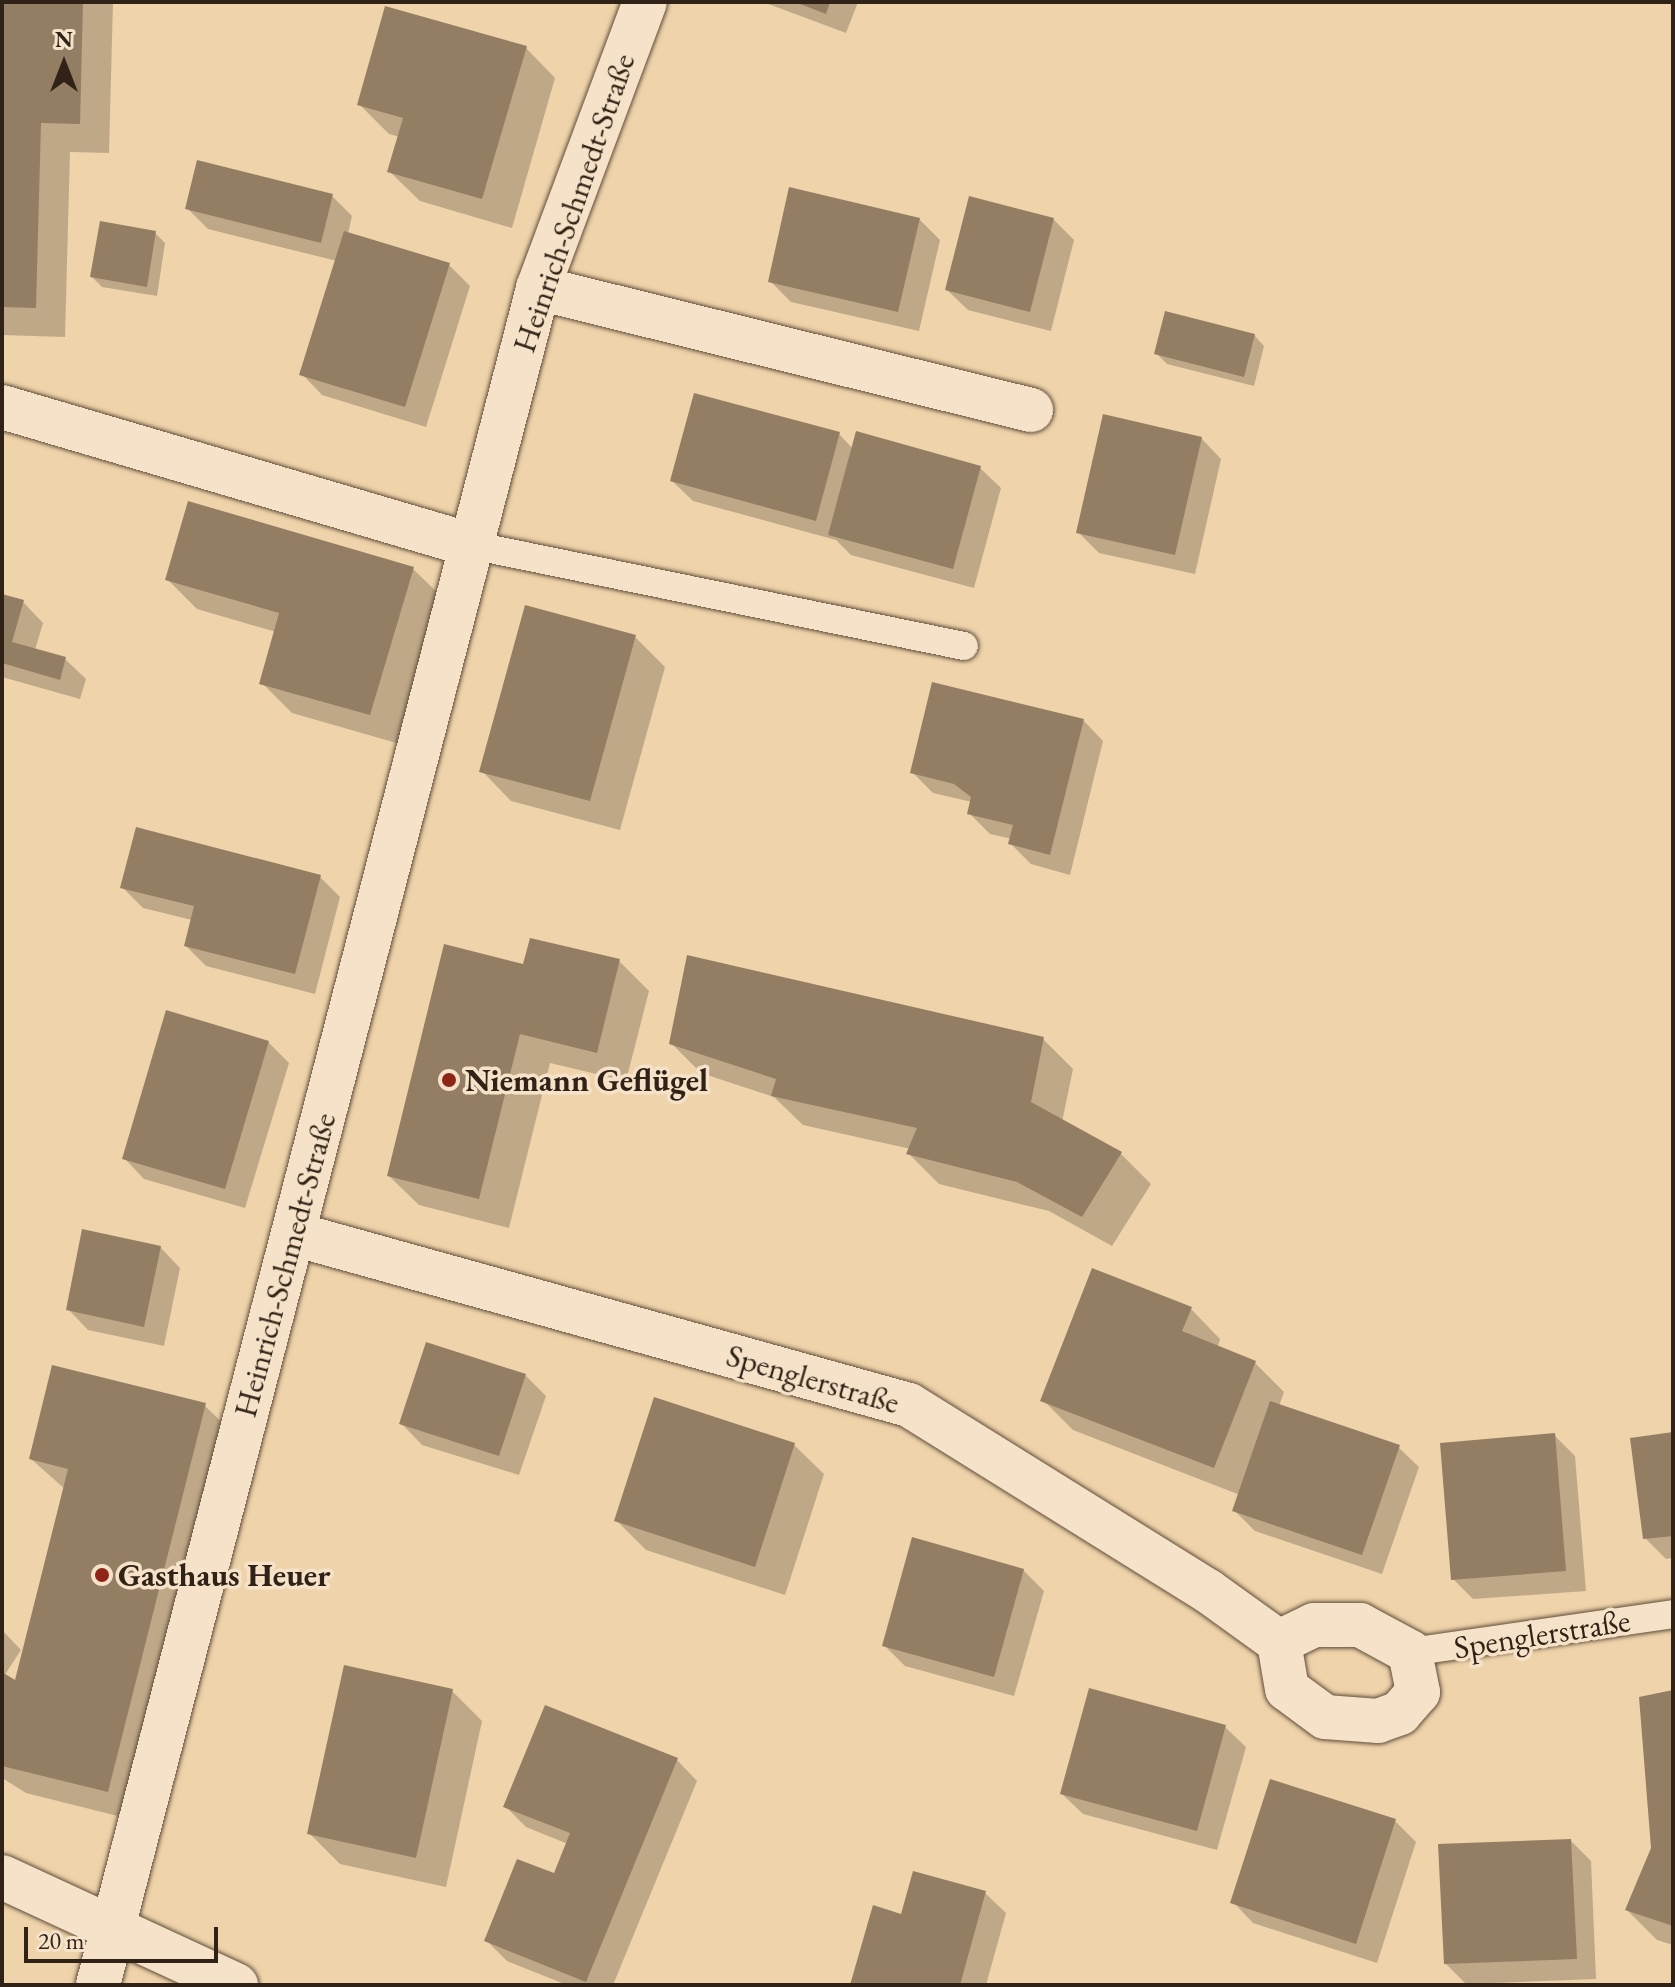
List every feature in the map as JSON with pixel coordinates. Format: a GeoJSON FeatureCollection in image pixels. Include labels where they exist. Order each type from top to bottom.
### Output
{"type":"FeatureCollection","features":[{"type":"Feature","properties":{"kind":"street","name":"Heinrich-Schmedt-Straße"},"geometry":{"type":"LineString","coordinates":[[98,1985],[538,288],[645,2]]}},
{"type":"Feature","properties":{"kind":"street"},"geometry":{"type":"LineString","coordinates":[[538,288],[1031,410]]}},
{"type":"Feature","properties":{"kind":"street"},"geometry":{"type":"LineString","coordinates":[[2,407],[471,545]]}},
{"type":"Feature","properties":{"kind":"street","name":"Spenglerstraße"},"geometry":{"type":"LineString","coordinates":[[294,1234],[909,1405],[1208,1591],[1279,1642],[1287,1689],[1325,1717],[1378,1721],[1400,1713],[1418,1692],[1410,1652],[1360,1625],[1314,1625],[1279,1642]]}},
{"type":"Feature","properties":{"kind":"street"},"geometry":{"type":"LineString","coordinates":[[2,1877],[236,1985]]}},
{"type":"Feature","properties":{"kind":"lane"},"geometry":{"type":"LineString","coordinates":[[471,545],[964,646]]}},
{"type":"Feature","properties":{"kind":"lane","name":"Spenglerstraße"},"geometry":{"type":"LineString","coordinates":[[1410,1652],[1452,1649],[1673,1614]]}},
{"type":"Feature","properties":{"kind":"building"},"geometry":{"type":"Polygon","coordinates":[[[2,2],[83,2],[80,124],[41,123],[36,308],[2,307],[2,2]]]}},
{"type":"Feature","properties":{"kind":"building"},"geometry":{"type":"Polygon","coordinates":[[[795,2],[830,2],[826,14],[795,2]]]}},
{"type":"Feature","properties":{"kind":"building"},"geometry":{"type":"Polygon","coordinates":[[[385,6],[527,46],[482,199],[387,172],[403,118],[357,105],[385,6]]]}},
{"type":"Feature","properties":{"kind":"building"},"geometry":{"type":"Polygon","coordinates":[[[197,160],[333,194],[321,243],[185,209],[197,160]]]}},
{"type":"Feature","properties":{"kind":"building"},"geometry":{"type":"Polygon","coordinates":[[[789,187],[920,218],[898,312],[768,282],[789,187]]]}},
{"type":"Feature","properties":{"kind":"building"},"geometry":{"type":"Polygon","coordinates":[[[969,196],[1054,218],[1030,312],[945,290],[969,196]]]}},
{"type":"Feature","properties":{"kind":"building"},"geometry":{"type":"Polygon","coordinates":[[[100,221],[156,231],[147,287],[90,277],[100,221]]]}},
{"type":"Feature","properties":{"kind":"building"},"geometry":{"type":"Polygon","coordinates":[[[344,231],[450,263],[405,407],[299,375],[344,231]]]}},
{"type":"Feature","properties":{"kind":"building"},"geometry":{"type":"Polygon","coordinates":[[[1165,311],[1255,334],[1244,377],[1154,354],[1165,311]]]}},
{"type":"Feature","properties":{"kind":"building"},"geometry":{"type":"Polygon","coordinates":[[[694,393],[840,432],[816,521],[670,481],[694,393]]]}},
{"type":"Feature","properties":{"kind":"building"},"geometry":{"type":"Polygon","coordinates":[[[1103,414],[1202,437],[1175,555],[1076,533],[1103,414]]]}},
{"type":"Feature","properties":{"kind":"building"},"geometry":{"type":"Polygon","coordinates":[[[856,431],[981,466],[953,569],[828,535],[856,431]]]}},
{"type":"Feature","properties":{"kind":"building"},"geometry":{"type":"Polygon","coordinates":[[[188,501],[414,567],[370,715],[259,684],[279,613],[165,580],[188,501]]]}},
{"type":"Feature","properties":{"kind":"building"},"geometry":{"type":"Polygon","coordinates":[[[2,594],[24,600],[12,642],[66,657],[60,680],[2,663],[2,594]]]}},
{"type":"Feature","properties":{"kind":"building"},"geometry":{"type":"Polygon","coordinates":[[[525,605],[636,635],[590,801],[479,772],[525,605]]]}},
{"type":"Feature","properties":{"kind":"building"},"geometry":{"type":"Polygon","coordinates":[[[932,682],[1084,719],[1050,855],[1008,844],[1013,825],[967,814],[971,797],[954,784],[910,773],[932,682]]]}},
{"type":"Feature","properties":{"kind":"building"},"geometry":{"type":"Polygon","coordinates":[[[136,827],[321,875],[295,974],[184,946],[194,906],[120,888],[136,827]]]}},
{"type":"Feature","properties":{"kind":"building"},"geometry":{"type":"Polygon","coordinates":[[[530,938],[620,959],[597,1053],[520,1034],[479,1199],[387,1176],[444,944],[523,964],[530,938]]]}},
{"type":"Feature","properties":{"kind":"building"},"geometry":{"type":"Polygon","coordinates":[[[687,955],[1044,1037],[1031,1102],[1122,1152],[1082,1217],[1017,1182],[906,1154],[917,1128],[771,1096],[776,1079],[669,1044],[687,955]]]}},
{"type":"Feature","properties":{"kind":"building"},"geometry":{"type":"Polygon","coordinates":[[[166,1010],[269,1041],[225,1189],[122,1159],[166,1010]]]}},
{"type":"Feature","properties":{"kind":"building"},"geometry":{"type":"Polygon","coordinates":[[[82,1229],[161,1246],[144,1327],[66,1310],[82,1229]]]}},
{"type":"Feature","properties":{"kind":"building"},"geometry":{"type":"Polygon","coordinates":[[[1092,1268],[1192,1307],[1182,1331],[1256,1361],[1214,1468],[1040,1401],[1092,1268]]]}},
{"type":"Feature","properties":{"kind":"building"},"geometry":{"type":"Polygon","coordinates":[[[426,1342],[526,1374],[499,1456],[399,1424],[426,1342]]]}},
{"type":"Feature","properties":{"kind":"building","name":"Gasthaus Heuer"},"geometry":{"type":"Polygon","coordinates":[[[52,1365],[206,1403],[108,1792],[2,1766],[2,1672],[15,1680],[68,1469],[29,1459],[52,1365]]]}},
{"type":"Feature","properties":{"kind":"building"},"geometry":{"type":"Polygon","coordinates":[[[654,1397],[795,1443],[755,1567],[614,1521],[654,1397]]]}},
{"type":"Feature","properties":{"kind":"building"},"geometry":{"type":"Polygon","coordinates":[[[1270,1401],[1400,1445],[1362,1555],[1232,1511],[1270,1401]]]}},
{"type":"Feature","properties":{"kind":"building"},"geometry":{"type":"Polygon","coordinates":[[[1673,1432],[1673,1536],[1643,1539],[1630,1438],[1673,1432]]]}},
{"type":"Feature","properties":{"kind":"building"},"geometry":{"type":"Polygon","coordinates":[[[1555,1433],[1566,1571],[1451,1580],[1440,1443],[1555,1433]]]}},
{"type":"Feature","properties":{"kind":"building"},"geometry":{"type":"Polygon","coordinates":[[[912,1537],[1024,1569],[994,1677],[882,1646],[912,1537]]]}},
{"type":"Feature","properties":{"kind":"building"},"geometry":{"type":"Polygon","coordinates":[[[344,1665],[453,1689],[416,1858],[307,1834],[344,1665]]]}},
{"type":"Feature","properties":{"kind":"building"},"geometry":{"type":"Polygon","coordinates":[[[1089,1688],[1226,1725],[1197,1831],[1060,1794],[1089,1688]]]}},
{"type":"Feature","properties":{"kind":"building"},"geometry":{"type":"Polygon","coordinates":[[[1673,1690],[1673,1926],[1625,1910],[1651,1848],[1639,1697],[1673,1690]]]}},
{"type":"Feature","properties":{"kind":"building"},"geometry":{"type":"Polygon","coordinates":[[[545,1705],[678,1758],[586,1982],[484,1941],[517,1859],[554,1873],[570,1833],[503,1807],[545,1705]]]}},
{"type":"Feature","properties":{"kind":"building"},"geometry":{"type":"Polygon","coordinates":[[[1270,1779],[1396,1819],[1356,1944],[1230,1903],[1270,1779]]]}},
{"type":"Feature","properties":{"kind":"building"},"geometry":{"type":"Polygon","coordinates":[[[1571,1839],[1577,1959],[1444,1964],[1438,1844],[1571,1839]]]}},
{"type":"Feature","properties":{"kind":"building"},"geometry":{"type":"Polygon","coordinates":[[[913,1871],[986,1891],[960,1985],[850,1985],[873,1905],[901,1914],[913,1871]]]}},
{"type":"Feature","properties":{"kind":"place","name":"Niemann Geflügel"},"geometry":{"type":"Point","coordinates":[449,1080]}},
{"type":"Feature","properties":{"kind":"place","name":"Gasthaus Heuer"},"geometry":{"type":"Point","coordinates":[102,1575]}}]}
